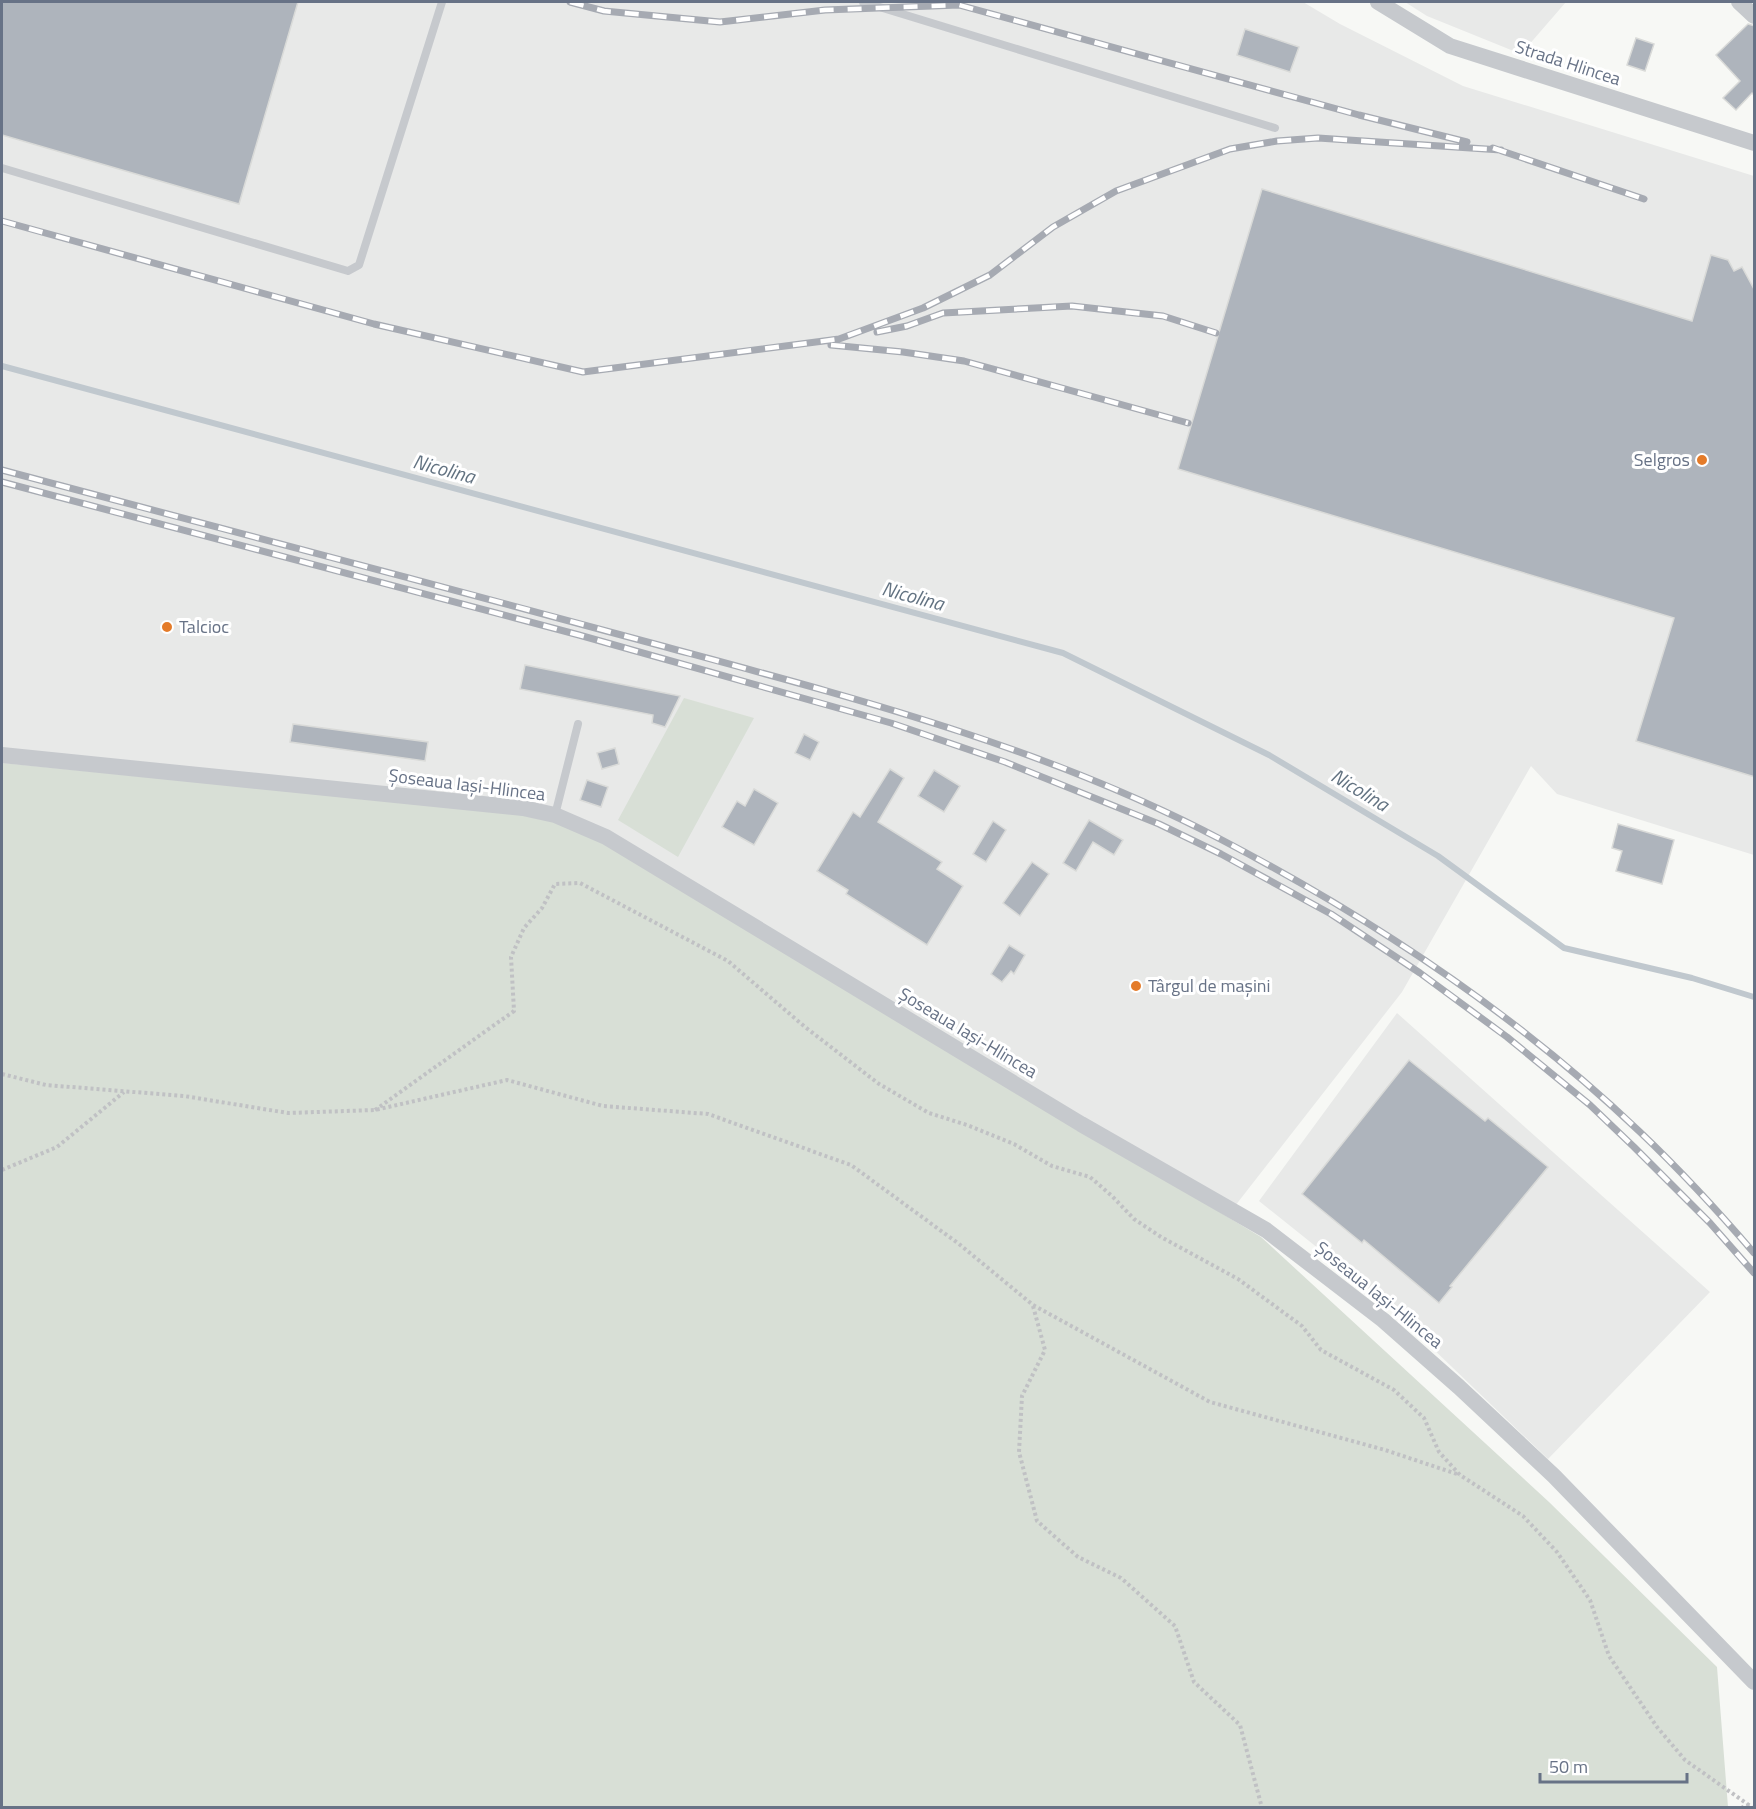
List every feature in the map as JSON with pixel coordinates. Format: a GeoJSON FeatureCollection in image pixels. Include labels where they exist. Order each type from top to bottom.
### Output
{"type":"FeatureCollection","features":[{"type":"Feature","properties":{"kind":"street","name":"Strada Hlincea"},"geometry":{"type":"LineString","coordinates":[[1378,2],[1450,46],[1755,143]]}},
{"type":"Feature","properties":{"kind":"street"},"geometry":{"type":"LineString","coordinates":[[1739,2],[1755,16]]}},
{"type":"Feature","properties":{"kind":"street","name":"Șoseaua Iași-Hlincea"},"geometry":{"type":"LineString","coordinates":[[2,755],[523,808],[555,815],[606,837],[1081,1124],[1266,1230],[1383,1320],[1467,1394],[1554,1476],[1755,1682]]}},
{"type":"Feature","properties":{"kind":"lane"},"geometry":{"type":"LineString","coordinates":[[2,168],[348,271],[359,265],[442,2]]}},
{"type":"Feature","properties":{"kind":"lane"},"geometry":{"type":"LineString","coordinates":[[863,2],[1275,128]]}},
{"type":"Feature","properties":{"kind":"lane"},"geometry":{"type":"LineString","coordinates":[[555,815],[578,724]]}},
{"type":"Feature","properties":{"kind":"path"},"geometry":{"type":"LineString","coordinates":[[375,1110],[514,1011],[511,957],[524,928],[542,908],[555,884],[580,883],[693,940],[728,961],[805,1027],[879,1084],[929,1113],[967,1125],[1014,1144],[1052,1166],[1090,1178],[1112,1196],[1134,1219],[1238,1279],[1302,1326],[1321,1350],[1394,1390],[1424,1418],[1439,1452],[1460,1475],[1523,1516],[1557,1552],[1590,1600],[1609,1656],[1657,1727],[1685,1760],[1752,1806]]}},
{"type":"Feature","properties":{"kind":"path"},"geometry":{"type":"LineString","coordinates":[[2,1074],[46,1085],[184,1096],[288,1113],[375,1110],[507,1080],[603,1107],[708,1114],[851,1165],[959,1244],[1033,1305],[1210,1402],[1385,1450],[1460,1475]]}},
{"type":"Feature","properties":{"kind":"path"},"geometry":{"type":"LineString","coordinates":[[2,1170],[57,1147],[124,1092]]}},
{"type":"Feature","properties":{"kind":"path"},"geometry":{"type":"LineString","coordinates":[[1033,1305],[1045,1350],[1022,1396],[1019,1452],[1037,1521],[1078,1557],[1120,1578],[1175,1626],[1194,1682],[1240,1725],[1262,1808]]}},
{"type":"Feature","properties":{"kind":"path"},"geometry":{"type":"LineString","coordinates":[[1742,1808],[1752,1806]]}},
{"type":"Feature","properties":{"kind":"shaded area"},"geometry":{"type":"Polygon","coordinates":[[[2,2],[1303,2],[1340,24],[1463,86],[1754,176],[1754,855],[1557,794],[1531,766],[1402,992],[1228,1215],[2,763],[2,2]]]}},
{"type":"Feature","properties":{"kind":"shaded area"},"geometry":{"type":"Polygon","coordinates":[[[1405,2],[1566,2],[1521,54],[1427,16],[1405,2]]]}},
{"type":"Feature","properties":{"kind":"shaded area"},"geometry":{"type":"Polygon","coordinates":[[[684,698],[754,718],[678,857],[618,820],[684,698]]]}},
{"type":"Feature","properties":{"kind":"shaded area"},"geometry":{"type":"Polygon","coordinates":[[[2,763],[564,818],[1261,1237],[1549,1502],[1717,1667],[1728,1807],[2,1807],[2,763]]]}},
{"type":"Feature","properties":{"kind":"shaded area"},"geometry":{"type":"Polygon","coordinates":[[[1397,1013],[1710,1292],[1548,1459],[1379,1297],[1259,1201],[1397,1013]]]}},
{"type":"Feature","properties":{"kind":"building"},"geometry":{"type":"Polygon","coordinates":[[[2,2],[298,2],[239,204],[2,135],[2,2]]]}},
{"type":"Feature","properties":{"kind":"building"},"geometry":{"type":"Polygon","coordinates":[[[1748,24],[1755,26],[1755,96],[1752,93],[1736,110],[1723,98],[1740,81],[1716,55],[1748,24]]]}},
{"type":"Feature","properties":{"kind":"building"},"geometry":{"type":"Polygon","coordinates":[[[1245,29],[1299,47],[1290,72],[1237,55],[1245,29]]]}},
{"type":"Feature","properties":{"kind":"building"},"geometry":{"type":"Polygon","coordinates":[[[1636,38],[1654,44],[1645,71],[1627,65],[1636,38]]]}},
{"type":"Feature","properties":{"kind":"building"},"geometry":{"type":"Polygon","coordinates":[[[1262,189],[1692,321],[1711,255],[1728,260],[1734,271],[1742,267],[1755,291],[1755,777],[1636,741],[1674,618],[1178,469],[1262,189]]]}},
{"type":"Feature","properties":{"kind":"building"},"geometry":{"type":"Polygon","coordinates":[[[525,665],[680,696],[665,727],[652,723],[653,715],[520,689],[525,665]]]}},
{"type":"Feature","properties":{"kind":"building"},"geometry":{"type":"Polygon","coordinates":[[[293,724],[428,742],[425,761],[290,742],[293,724]]]}},
{"type":"Feature","properties":{"kind":"building"},"geometry":{"type":"Polygon","coordinates":[[[804,734],[819,742],[810,760],[795,753],[804,734]]]}},
{"type":"Feature","properties":{"kind":"building"},"geometry":{"type":"Polygon","coordinates":[[[615,748],[619,764],[602,769],[597,753],[615,748]]]}},
{"type":"Feature","properties":{"kind":"building"},"geometry":{"type":"Polygon","coordinates":[[[890,769],[904,778],[878,822],[942,862],[937,869],[963,886],[927,945],[846,894],[848,890],[817,871],[853,812],[860,817],[890,769]]]}},
{"type":"Feature","properties":{"kind":"building"},"geometry":{"type":"Polygon","coordinates":[[[934,770],[960,786],[944,812],[918,796],[934,770]]]}},
{"type":"Feature","properties":{"kind":"building"},"geometry":{"type":"Polygon","coordinates":[[[587,780],[608,787],[601,807],[580,800],[587,780]]]}},
{"type":"Feature","properties":{"kind":"building"},"geometry":{"type":"Polygon","coordinates":[[[754,789],[778,803],[754,845],[722,827],[737,801],[745,806],[754,789]]]}},
{"type":"Feature","properties":{"kind":"building"},"geometry":{"type":"Polygon","coordinates":[[[1089,820],[1123,840],[1114,855],[1093,842],[1076,871],[1063,863],[1089,820]]]}},
{"type":"Feature","properties":{"kind":"building"},"geometry":{"type":"Polygon","coordinates":[[[993,821],[1006,830],[986,862],[973,854],[993,821]]]}},
{"type":"Feature","properties":{"kind":"building"},"geometry":{"type":"Polygon","coordinates":[[[1618,824],[1674,840],[1662,884],[1616,871],[1622,851],[1612,848],[1618,824]]]}},
{"type":"Feature","properties":{"kind":"building"},"geometry":{"type":"Polygon","coordinates":[[[1032,862],[1049,874],[1020,916],[1003,903],[1032,862]]]}},
{"type":"Feature","properties":{"kind":"building"},"geometry":{"type":"Polygon","coordinates":[[[1009,945],[1025,955],[1014,974],[1011,971],[1002,982],[991,974],[1009,945]]]}},
{"type":"Feature","properties":{"kind":"building"},"geometry":{"type":"Polygon","coordinates":[[[1409,1060],[1485,1121],[1488,1118],[1548,1167],[1450,1286],[1452,1287],[1439,1303],[1364,1240],[1362,1243],[1302,1194],[1409,1060]]]}},
{"type":"Feature","properties":{"kind":"waterway","name":"Nicolina"},"geometry":{"type":"LineString","coordinates":[[2,366],[1063,653],[1269,755],[1438,856],[1564,948],[1692,978],[1754,997]]}},
{"type":"Feature","properties":{"kind":"railway"},"geometry":{"type":"LineString","coordinates":[[570,2],[604,11],[720,22],[825,10],[959,5],[1359,115],[1467,142]]}},
{"type":"Feature","properties":{"kind":"railway"},"geometry":{"type":"LineString","coordinates":[[2,221],[374,324],[583,372],[839,339],[923,308],[990,275],[1053,227],[1116,191],[1230,149],[1277,141],[1318,138],[1501,150]]}},
{"type":"Feature","properties":{"kind":"railway"},"geometry":{"type":"LineString","coordinates":[[1493,148],[1644,199]]}},
{"type":"Feature","properties":{"kind":"railway"},"geometry":{"type":"LineString","coordinates":[[877,332],[907,326],[943,313],[1072,306],[1163,316],[1216,333]]}},
{"type":"Feature","properties":{"kind":"railway"},"geometry":{"type":"LineString","coordinates":[[831,345],[964,361],[1188,423]]}},
{"type":"Feature","properties":{"kind":"railway"},"geometry":{"type":"LineString","coordinates":[[2,470],[879,706],[1019,752],[1156,807],[1222,840],[1334,902],[1441,971],[1493,1009],[1544,1048],[1640,1132],[1670,1161],[1754,1253]]}},
{"type":"Feature","properties":{"kind":"railway"},"geometry":{"type":"LineString","coordinates":[[2,482],[579,635],[891,723],[1005,762],[1159,824],[1221,854],[1331,914],[1420,973],[1507,1037],[1590,1105],[1634,1147],[1710,1223],[1754,1273]]}},
{"type":"Feature","properties":{"kind":"place","name":"Selgros"},"geometry":{"type":"Point","coordinates":[1702,460]}},
{"type":"Feature","properties":{"kind":"place","name":"Talcioc"},"geometry":{"type":"Point","coordinates":[167,627]}},
{"type":"Feature","properties":{"kind":"place","name":"Târgul de mașini"},"geometry":{"type":"Point","coordinates":[1136,986]}}]}
